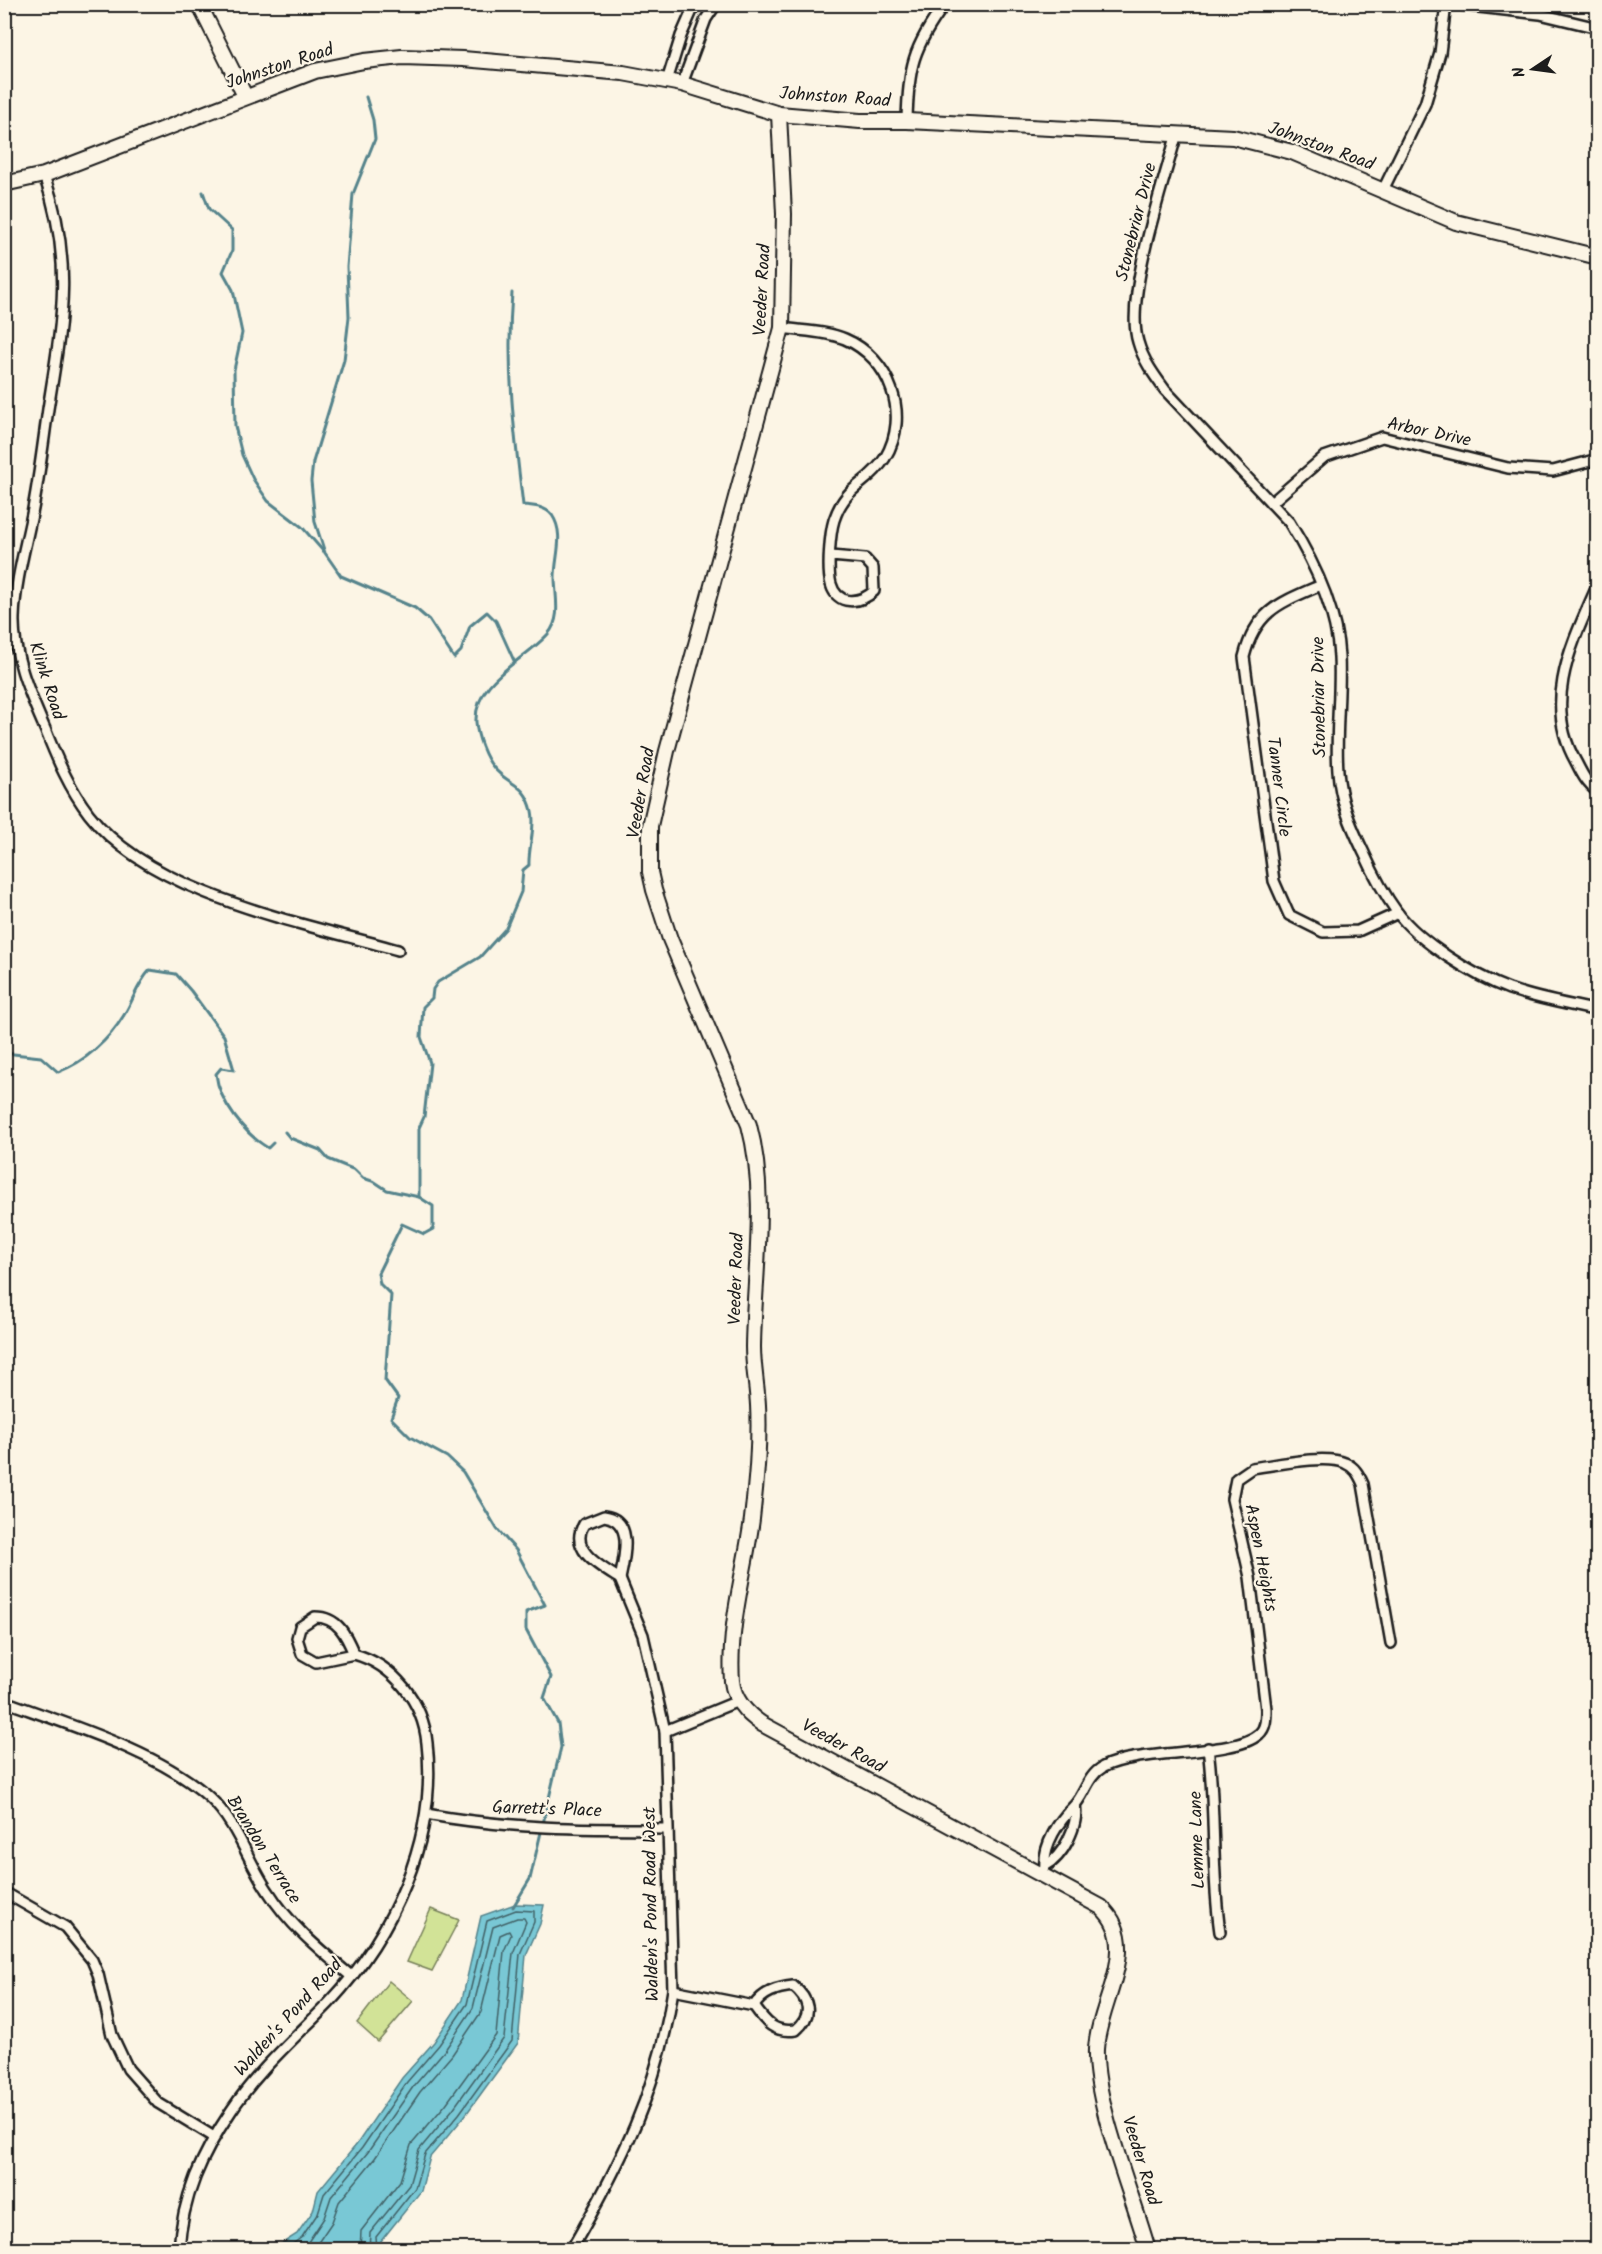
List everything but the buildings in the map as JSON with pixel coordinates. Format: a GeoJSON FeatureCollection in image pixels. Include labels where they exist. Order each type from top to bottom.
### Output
{"type":"FeatureCollection","features":[{"type":"Feature","properties":{"kind":"street"},"geometry":{"type":"LineString","coordinates":[[199,4],[245,96]]}},
{"type":"Feature","properties":{"kind":"street"},"geometry":{"type":"LineString","coordinates":[[667,81],[686,20],[695,4]]}},
{"type":"Feature","properties":{"kind":"street"},"geometry":{"type":"LineString","coordinates":[[682,84],[706,19],[716,4]]}},
{"type":"Feature","properties":{"kind":"street"},"geometry":{"type":"LineString","coordinates":[[908,120],[912,61],[926,30],[945,4]]}},
{"type":"Feature","properties":{"kind":"street"},"geometry":{"type":"LineString","coordinates":[[1383,190],[1425,104],[1440,53],[1446,4]]}},
{"type":"Feature","properties":{"kind":"street"},"geometry":{"type":"LineString","coordinates":[[1452,4],[1540,14],[1598,28]]}},
{"type":"Feature","properties":{"kind":"street","name":"Johnston Road"},"geometry":{"type":"LineString","coordinates":[[4,184],[44,175],[315,71],[364,61],[402,57],[463,59],[623,73],[682,84],[779,114],[860,121],[908,120],[1233,137],[1270,145],[1456,222],[1598,257]]}},
{"type":"Feature","properties":{"kind":"street","name":"Veeder Road"},"geometry":{"type":"LineString","coordinates":[[779,114],[784,214],[782,328],[667,751],[650,826],[650,858],[654,890],[670,939],[749,1125],[759,1180],[753,1349],[758,1428],[752,1520],[732,1650],[732,1684],[738,1701],[752,1717],[762,1724],[1043,1871],[1113,1917],[1120,1936],[1120,1958],[1099,2022],[1098,2070],[1108,2120],[1149,2250]]}},
{"type":"Feature","properties":{"kind":"street","name":"Stonebriar Drive"},"geometry":{"type":"LineString","coordinates":[[1177,133],[1136,291],[1137,341],[1149,367],[1165,390],[1288,522],[1304,547],[1321,585],[1337,632],[1339,657],[1338,771],[1346,814],[1370,865],[1398,913],[1430,943],[1480,976],[1509,989],[1598,1011]]}},
{"type":"Feature","properties":{"kind":"street","name":"Klink Road"},"geometry":{"type":"LineString","coordinates":[[44,175],[56,211],[64,262],[62,315],[38,485],[16,594],[14,636],[28,689],[66,779],[90,815],[116,841],[189,886],[263,912],[398,950]]}},
{"type":"Feature","properties":{"kind":"street"},"geometry":{"type":"LineString","coordinates":[[782,328],[844,338],[863,350],[882,370],[894,390],[898,415],[894,437],[886,456],[874,472],[841,500],[831,530],[831,556],[831,584],[838,596],[848,601],[864,600],[874,591],[873,568],[865,559],[831,556]]}},
{"type":"Feature","properties":{"kind":"street","name":"Arbor Drive"},"geometry":{"type":"LineString","coordinates":[[1271,503],[1324,458],[1382,437],[1508,468],[1553,471],[1598,459]]}},
{"type":"Feature","properties":{"kind":"street"},"geometry":{"type":"LineString","coordinates":[[1598,584],[1567,656],[1559,702],[1569,749],[1589,785],[1598,792]]}},
{"type":"Feature","properties":{"kind":"street","name":"Tanner Circle"},"geometry":{"type":"LineString","coordinates":[[1321,585],[1275,605],[1257,623],[1249,637],[1244,657],[1274,881],[1289,915],[1323,932],[1358,931],[1398,913]]}},
{"type":"Feature","properties":{"kind":"street","name":"Aspen Heights"},"geometry":{"type":"LineString","coordinates":[[1043,1871],[1044,1854],[1065,1813],[1075,1806],[1089,1780],[1102,1767],[1126,1759],[1251,1740],[1261,1733],[1265,1724],[1266,1709],[1250,1577],[1232,1499],[1236,1479],[1242,1472],[1252,1468],[1327,1460],[1344,1462],[1359,1474],[1363,1484],[1391,1643]]}},
{"type":"Feature","properties":{"kind":"street"},"geometry":{"type":"LineString","coordinates":[[609,1516],[621,1527],[626,1541],[620,1579],[595,1563],[580,1545],[581,1529],[591,1519],[609,1516]]}},
{"type":"Feature","properties":{"kind":"street","name":"Walden's Pond Road West"},"geometry":{"type":"LineString","coordinates":[[571,2250],[634,2133],[652,2085],[673,1990],[665,1731],[643,1635],[620,1579]]}},
{"type":"Feature","properties":{"kind":"street"},"geometry":{"type":"LineString","coordinates":[[315,1617],[326,1617],[334,1621],[347,1637],[354,1654],[326,1660],[309,1660],[298,1646],[300,1627],[315,1617]]}},
{"type":"Feature","properties":{"kind":"street","name":"Walden's Pond Road"},"geometry":{"type":"LineString","coordinates":[[179,2250],[182,2222],[192,2182],[214,2137],[262,2071],[351,1976],[379,1937],[402,1893],[412,1867],[426,1814],[429,1758],[426,1733],[419,1709],[399,1680],[380,1665],[354,1654]]}},
{"type":"Feature","properties":{"kind":"street","name":"Brandon Terrace"},"geometry":{"type":"LineString","coordinates":[[4,1701],[133,1752],[177,1772],[194,1784],[224,1813],[267,1890],[288,1920],[351,1976]]}},
{"type":"Feature","properties":{"kind":"street"},"geometry":{"type":"LineString","coordinates":[[665,1731],[738,1701]]}},
{"type":"Feature","properties":{"kind":"street","name":"Lemme Lane"},"geometry":{"type":"LineString","coordinates":[[1208,1748],[1213,1787],[1216,1905],[1220,1932]]}},
{"type":"Feature","properties":{"kind":"street","name":"Aspen Heights"},"geometry":{"type":"LineString","coordinates":[[1043,1871],[1057,1861],[1077,1818],[1075,1806]]}},
{"type":"Feature","properties":{"kind":"street","name":"Garrett's Place"},"geometry":{"type":"LineString","coordinates":[[426,1814],[482,1824],[552,1829],[667,1828]]}},
{"type":"Feature","properties":{"kind":"street"},"geometry":{"type":"LineString","coordinates":[[4,1892],[64,1927],[92,1960],[98,1974],[112,2035],[128,2069],[158,2103],[214,2137]]}},
{"type":"Feature","properties":{"kind":"street"},"geometry":{"type":"LineString","coordinates":[[673,1990],[754,2006],[770,2026],[782,2031],[796,2030],[808,2016],[808,2006],[802,1994],[793,1986],[778,1987],[767,1993],[754,2006]]}},
{"type":"Feature","properties":{"kind":"green space"},"geometry":{"type":"Polygon","coordinates":[[[431,1909],[459,1920],[432,1971],[407,1962],[431,1909]]]}},
{"type":"Feature","properties":{"kind":"green space"},"geometry":{"type":"Polygon","coordinates":[[[389,1981],[413,2001],[378,2042],[357,2023],[389,1981]]]}},
{"type":"Feature","properties":{"kind":"water"},"geometry":{"type":"Polygon","coordinates":[[[515,1904],[544,1905],[540,1924],[526,1955],[518,2043],[464,2117],[430,2157],[421,2191],[381,2241],[383,2249],[280,2249],[278,2246],[297,2234],[313,2211],[318,2191],[357,2144],[402,2078],[434,2042],[462,2000],[481,1916],[515,1904]]]}},
{"type":"Feature","properties":{"kind":"waterway"},"geometry":{"type":"LineString","coordinates":[[366,97],[373,120],[375,139],[353,194],[347,267],[349,317],[344,360],[313,462],[311,481],[315,522],[325,553],[341,576],[415,608],[429,620],[454,658],[461,651],[470,626],[487,612],[496,621],[515,663]]}},
{"type":"Feature","properties":{"kind":"waterway"},"geometry":{"type":"LineString","coordinates":[[203,192],[209,209],[232,230],[232,251],[223,272],[233,290],[242,333],[234,370],[235,426],[242,455],[253,479],[268,501],[302,527],[323,551]]}},
{"type":"Feature","properties":{"kind":"waterway"},"geometry":{"type":"LineString","coordinates":[[419,1197],[419,1128],[424,1117],[430,1063],[421,1037],[423,1007],[432,998],[433,989],[438,982],[480,957],[506,928],[521,892],[523,870],[529,865],[532,811],[521,789],[500,774],[488,759],[477,728],[478,707],[483,694],[502,672],[548,634],[556,614],[555,577],[559,537],[556,522],[546,510],[523,505],[510,373],[512,293]]}},
{"type":"Feature","properties":{"kind":"waterway"},"geometry":{"type":"LineString","coordinates":[[4,1053],[41,1057],[58,1072],[68,1068],[96,1049],[111,1033],[150,970],[176,974],[224,1036],[234,1070],[221,1068],[216,1074],[218,1085],[228,1106],[242,1126],[259,1142],[268,1148],[273,1143]]}},
{"type":"Feature","properties":{"kind":"waterway"},"geometry":{"type":"LineString","coordinates":[[285,1132],[290,1138],[320,1150],[328,1159],[355,1170],[363,1178],[387,1190],[419,1197],[433,1206],[433,1229],[424,1234],[402,1224],[378,1273],[380,1284],[391,1295],[385,1380],[398,1398],[391,1418],[410,1437],[447,1457],[463,1472],[497,1529],[516,1550],[545,1605],[526,1612],[526,1630],[551,1677],[544,1698],[558,1723],[561,1747],[530,1879],[513,1907]]}}]}
